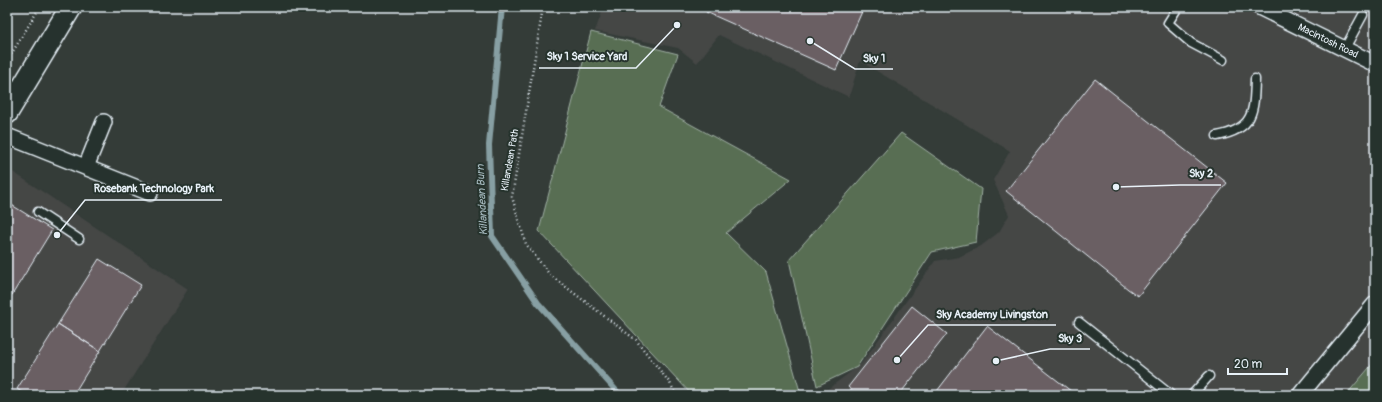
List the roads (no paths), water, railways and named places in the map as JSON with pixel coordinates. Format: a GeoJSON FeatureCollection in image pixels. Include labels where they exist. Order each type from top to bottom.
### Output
{"type":"FeatureCollection","features":[{"type":"Feature","properties":{"kind":"main road"},"geometry":{"type":"LineString","coordinates":[[7,113],[71,7]]}},
{"type":"Feature","properties":{"kind":"street","name":"Macintosh Road"},"geometry":{"type":"LineString","coordinates":[[1259,7],[1375,64]]}},
{"type":"Feature","properties":{"kind":"street"},"geometry":{"type":"LineString","coordinates":[[86,167],[104,122]]}},
{"type":"Feature","properties":{"kind":"street"},"geometry":{"type":"LineString","coordinates":[[7,136],[150,193]]}},
{"type":"Feature","properties":{"kind":"street"},"geometry":{"type":"LineString","coordinates":[[1300,395],[1375,304]]}},
{"type":"Feature","properties":{"kind":"lane"},"geometry":{"type":"LineString","coordinates":[[1178,7],[1168,23],[1191,43],[1223,60]]}},
{"type":"Feature","properties":{"kind":"lane"},"geometry":{"type":"LineString","coordinates":[[1344,50],[1363,15]]}},
{"type":"Feature","properties":{"kind":"lane"},"geometry":{"type":"LineString","coordinates":[[1217,136],[1234,133],[1247,122],[1254,105],[1255,79]]}},
{"type":"Feature","properties":{"kind":"lane"},"geometry":{"type":"LineString","coordinates":[[38,212],[80,239]]}},
{"type":"Feature","properties":{"kind":"lane"},"geometry":{"type":"LineString","coordinates":[[1079,322],[1171,395]]}},
{"type":"Feature","properties":{"kind":"lane"},"geometry":{"type":"LineString","coordinates":[[1192,395],[1208,376]]}},
{"type":"Feature","properties":{"kind":"waterway","name":"Killandean Burn"},"geometry":{"type":"LineString","coordinates":[[502,7],[489,145],[492,236],[538,303],[620,395]]}},
{"type":"Feature","properties":{"kind":"place","name":"Sky 1 Service Yard"},"geometry":{"type":"Point","coordinates":[677,25]}},
{"type":"Feature","properties":{"kind":"place","name":"Sky 1"},"geometry":{"type":"Point","coordinates":[810,41]}},
{"type":"Feature","properties":{"kind":"place","name":"Sky 2"},"geometry":{"type":"Point","coordinates":[1116,187]}},
{"type":"Feature","properties":{"kind":"place","name":"Rosebank Technology Park"},"geometry":{"type":"Point","coordinates":[57,235]}},
{"type":"Feature","properties":{"kind":"place","name":"Sky Academy Livingston"},"geometry":{"type":"Point","coordinates":[897,360]}},
{"type":"Feature","properties":{"kind":"place","name":"Sky 3"},"geometry":{"type":"Point","coordinates":[996,361]}}]}
